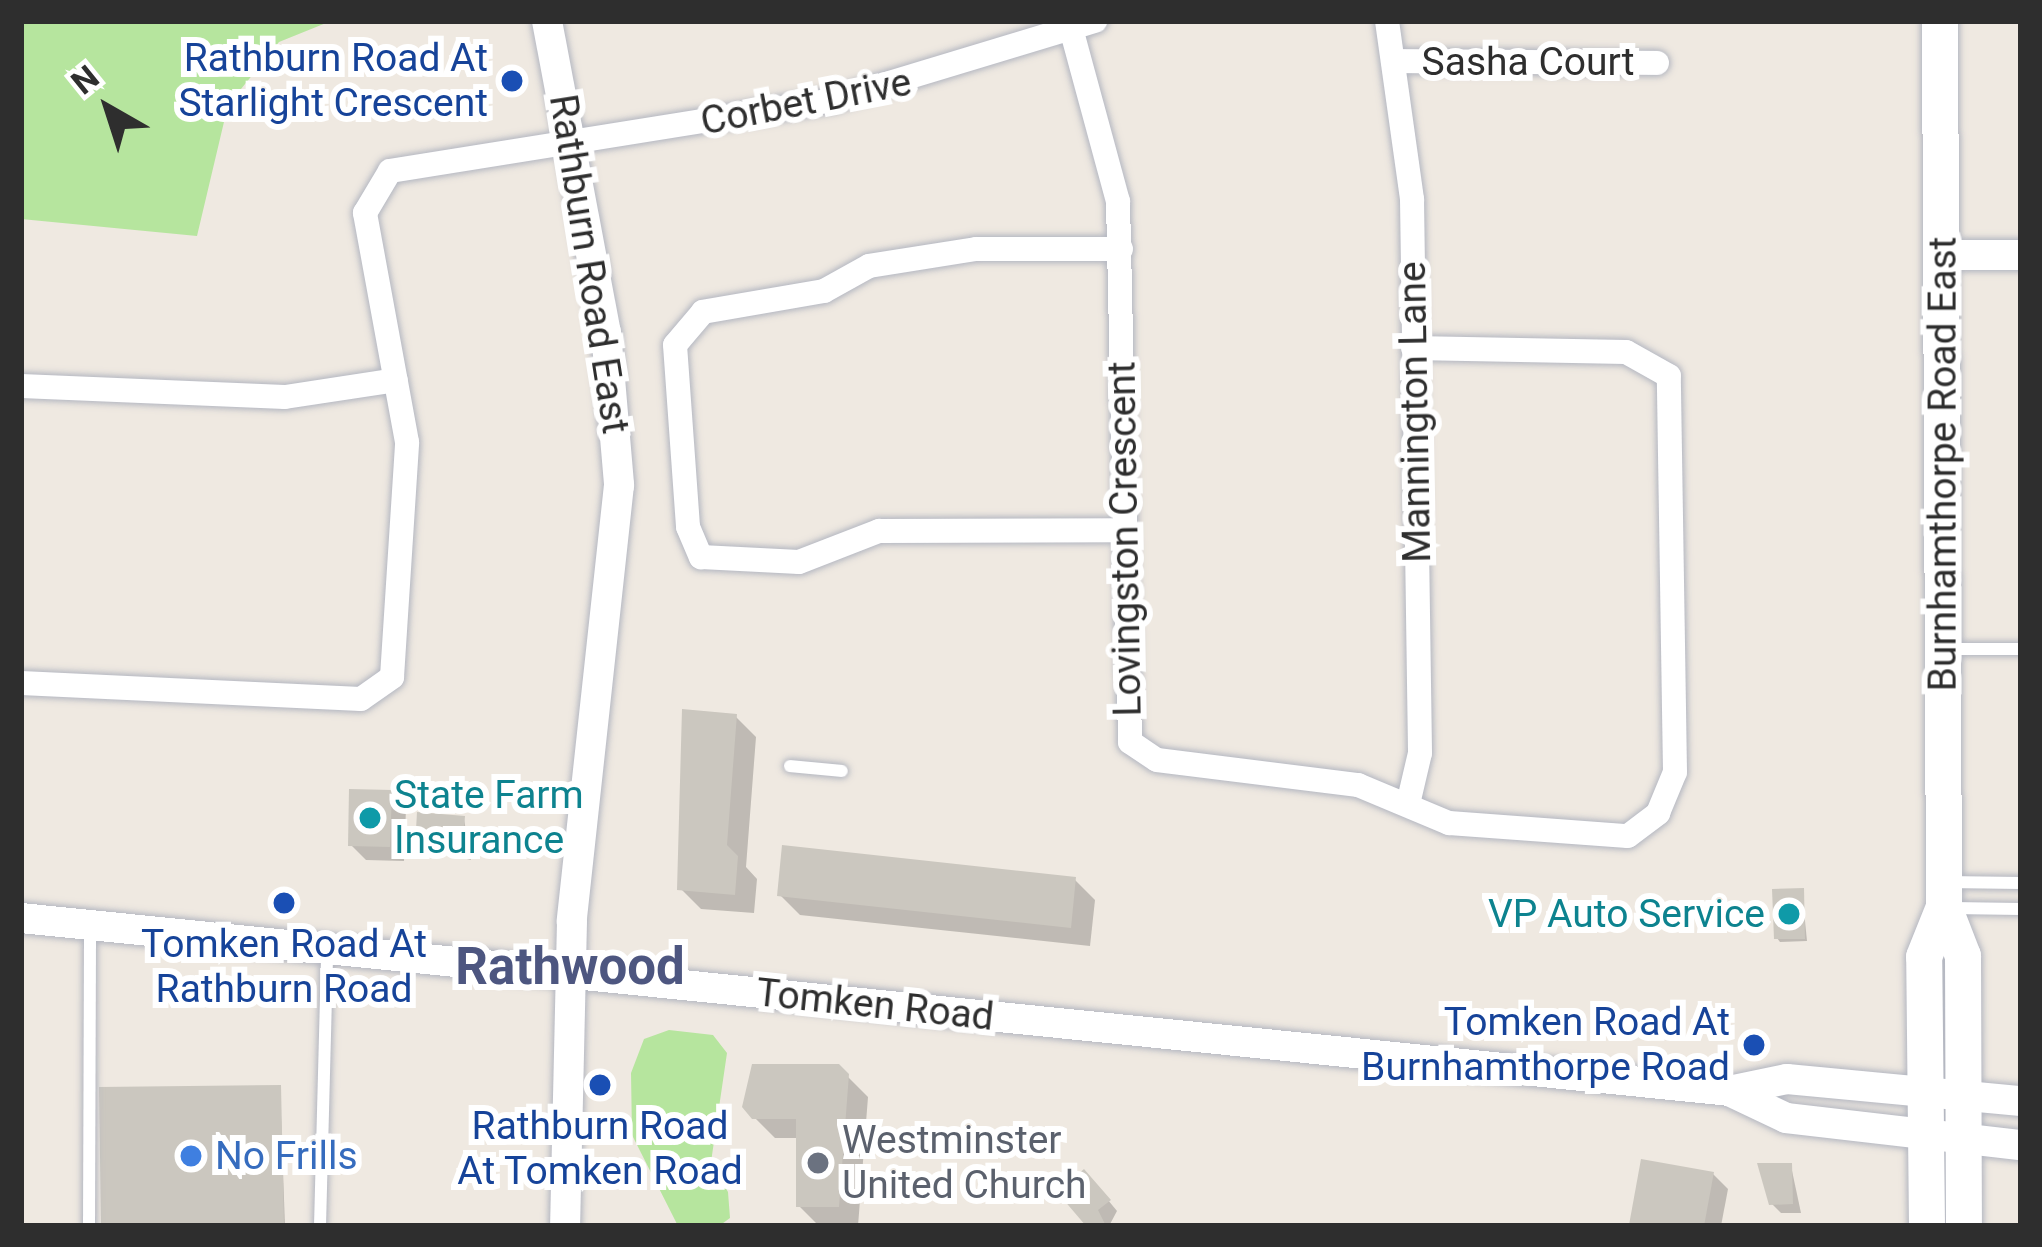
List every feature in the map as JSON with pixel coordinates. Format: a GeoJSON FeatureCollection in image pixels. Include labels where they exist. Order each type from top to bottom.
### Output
{"type":"FeatureCollection","features":[{"type":"Feature","properties":{"kind":"main road","name":"Burnhamthorpe Road East"},"geometry":{"type":"LineString","coordinates":[[1927,1226],[1924,957],[1944,895],[1940,21]]}},
{"type":"Feature","properties":{"kind":"main road","name":"Burnhamthorpe Road East"},"geometry":{"type":"LineString","coordinates":[[1944,895],[1963,956],[1964,1226]]}},
{"type":"Feature","properties":{"kind":"street","name":"Rathburn Road East"},"geometry":{"type":"LineString","coordinates":[[548,21],[573,146],[619,485],[570,975],[565,1226]]}},
{"type":"Feature","properties":{"kind":"street","name":"Mannington Lane"},"geometry":{"type":"LineString","coordinates":[[1387,21],[1398,62],[1414,347],[1420,752],[1408,804]]}},
{"type":"Feature","properties":{"kind":"street","name":"Corbet Drive"},"geometry":{"type":"LineString","coordinates":[[396,380],[369,194],[390,171],[573,146],[833,100],[1078,24]]}},
{"type":"Feature","properties":{"kind":"street","name":"Lovingston Crescent"},"geometry":{"type":"LineString","coordinates":[[1078,24],[1121,249],[1124,710],[1140,753],[1327,778],[1408,804],[1449,823],[1606,840],[1658,813],[1676,772],[1662,365],[1626,352],[1414,347]]}},
{"type":"Feature","properties":{"kind":"street","name":"Sasha Court"},"geometry":{"type":"LineString","coordinates":[[1398,62],[1658,63]]}},
{"type":"Feature","properties":{"kind":"street"},"geometry":{"type":"LineString","coordinates":[[1121,249],[976,249],[869,266],[824,291],[703,312],[675,345],[688,527],[701,557],[800,562],[879,531],[1124,530]]}},
{"type":"Feature","properties":{"kind":"street"},"geometry":{"type":"LineString","coordinates":[[1941,255],[2021,255]]}},
{"type":"Feature","properties":{"kind":"street"},"geometry":{"type":"LineString","coordinates":[[21,386],[285,397],[396,380],[407,508],[392,676],[380,692],[330,699],[21,682]]}},
{"type":"Feature","properties":{"kind":"street","name":"Tomken Road"},"geometry":{"type":"LineString","coordinates":[[21,918],[328,945],[570,975],[1730,1091],[1787,1079],[2021,1102]]}},
{"type":"Feature","properties":{"kind":"street","name":"Tomken Road"},"geometry":{"type":"LineString","coordinates":[[1730,1091],[1786,1118],[2021,1144]]}},
{"type":"Feature","properties":{"kind":"lane"},"geometry":{"type":"LineString","coordinates":[[1946,649],[2021,649]]}},
{"type":"Feature","properties":{"kind":"lane"},"geometry":{"type":"LineString","coordinates":[[790,766],[842,771]]}},
{"type":"Feature","properties":{"kind":"lane"},"geometry":{"type":"LineString","coordinates":[[1944,895],[2021,883]]}},
{"type":"Feature","properties":{"kind":"lane"},"geometry":{"type":"LineString","coordinates":[[1944,895],[2021,909]]}},
{"type":"Feature","properties":{"kind":"lane"},"geometry":{"type":"LineString","coordinates":[[89,1226],[90,924]]}},
{"type":"Feature","properties":{"kind":"lane"},"geometry":{"type":"LineString","coordinates":[[320,1226],[328,945]]}},
{"type":"Feature","properties":{"kind":"green space"},"geometry":{"type":"Polygon","coordinates":[[[21,21],[331,21],[279,42],[228,105],[197,236],[21,219],[21,21]]]}},
{"type":"Feature","properties":{"kind":"green space"},"geometry":{"type":"Polygon","coordinates":[[[669,1030],[713,1035],[727,1053],[711,1162],[728,1192],[730,1218],[719,1226],[678,1226],[632,1135],[631,1073],[644,1039],[669,1030]]]}},
{"type":"Feature","properties":{"kind":"building"},"geometry":{"type":"Polygon","coordinates":[[[682,709],[737,714],[727,845],[738,856],[735,895],[677,890],[682,709]]]}},
{"type":"Feature","properties":{"kind":"building","name":"State Farm Insurance"},"geometry":{"type":"Polygon","coordinates":[[[349,789],[392,790],[390,847],[348,846],[349,789]]]}},
{"type":"Feature","properties":{"kind":"building"},"geometry":{"type":"Polygon","coordinates":[[[417,812],[465,816],[462,852],[415,848],[417,812]]]}},
{"type":"Feature","properties":{"kind":"building"},"geometry":{"type":"Polygon","coordinates":[[[782,845],[1076,877],[1071,928],[777,896],[782,845]]]}},
{"type":"Feature","properties":{"kind":"building","name":"VP Auto Service"},"geometry":{"type":"Polygon","coordinates":[[[1804,888],[1805,939],[1774,939],[1772,889],[1804,888]]]}},
{"type":"Feature","properties":{"kind":"building","name":"Westminster United Church"},"geometry":{"type":"Polygon","coordinates":[[[752,1064],[839,1064],[849,1074],[839,1207],[796,1207],[796,1119],[752,1119],[742,1107],[752,1064]]]}},
{"type":"Feature","properties":{"kind":"building","name":"No Frills"},"geometry":{"type":"Polygon","coordinates":[[[281,1085],[284,1226],[101,1226],[99,1087],[281,1085]]]}},
{"type":"Feature","properties":{"kind":"building"},"geometry":{"type":"Polygon","coordinates":[[[1641,1159],[1714,1172],[1704,1226],[1629,1225],[1641,1159]]]}},
{"type":"Feature","properties":{"kind":"building"},"geometry":{"type":"Polygon","coordinates":[[[1757,1163],[1792,1163],[1793,1204],[1769,1205],[1757,1163]]]}},
{"type":"Feature","properties":{"kind":"building"},"geometry":{"type":"Polygon","coordinates":[[[1084,1169],[1111,1200],[1098,1210],[1106,1226],[1086,1226],[1057,1192],[1084,1169]]]}},
{"type":"Feature","properties":{"kind":"place","name":"Rathburn Road At Starlight Crescent"},"geometry":{"type":"Point","coordinates":[512,81]}},
{"type":"Feature","properties":{"kind":"place","name":"State Farm Insurance"},"geometry":{"type":"Point","coordinates":[370,818]}},
{"type":"Feature","properties":{"kind":"place","name":"Tomken Road At Rathburn Road"},"geometry":{"type":"Point","coordinates":[284,903]}},
{"type":"Feature","properties":{"kind":"place","name":"VP Auto Service"},"geometry":{"type":"Point","coordinates":[1789,914]}},
{"type":"Feature","properties":{"kind":"place","name":"Tomken Road At Burnhamthorpe Road"},"geometry":{"type":"Point","coordinates":[1754,1045]}},
{"type":"Feature","properties":{"kind":"place","name":"Rathburn Road At Tomken Road"},"geometry":{"type":"Point","coordinates":[600,1085]}},
{"type":"Feature","properties":{"kind":"place","name":"No Frills"},"geometry":{"type":"Point","coordinates":[191,1156]}},
{"type":"Feature","properties":{"kind":"place","name":"Westminster United Church"},"geometry":{"type":"Point","coordinates":[818,1163]}},
{"type":"Feature","properties":{"kind":"district","name":"Rathwood"},"geometry":{"type":"Point","coordinates":[570,967]}}]}
